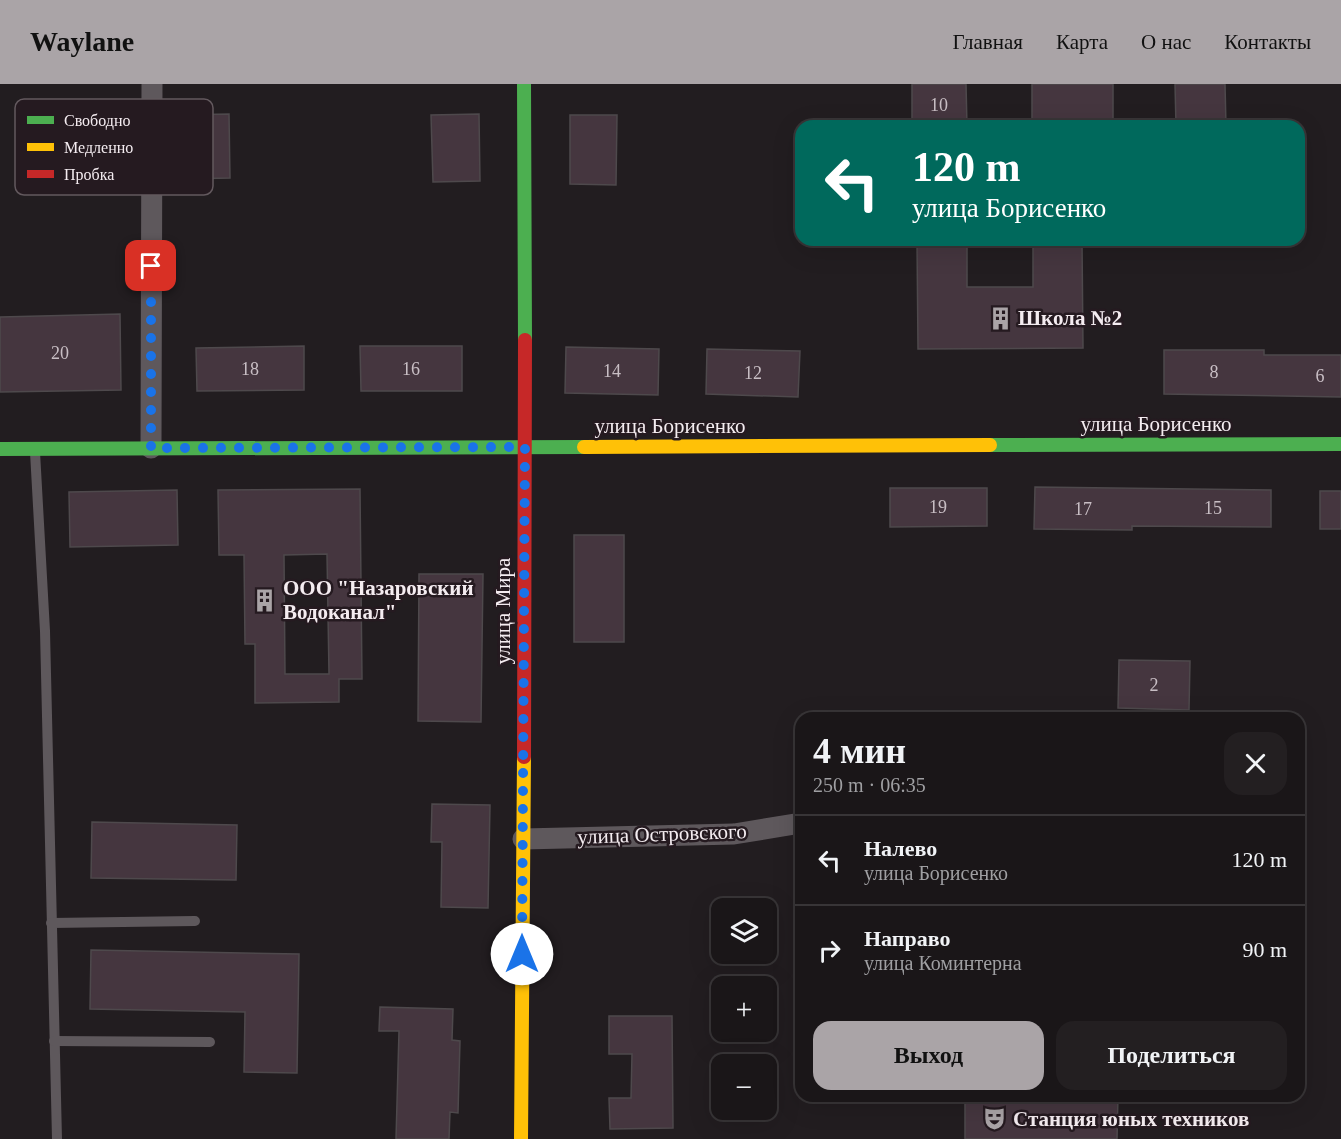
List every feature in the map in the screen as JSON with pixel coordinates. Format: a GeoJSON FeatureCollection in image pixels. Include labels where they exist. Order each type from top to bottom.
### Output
{"type":"FeatureCollection","features":[{"type":"Feature","properties":{"kind":"street"},"geometry":{"type":"LineString","coordinates":[[152,84],[152,99]]}},
{"type":"Feature","properties":{"kind":"street","name":"улица Мира"},"geometry":{"type":"LineString","coordinates":[[520,1139],[525,447],[524,84]]}},
{"type":"Feature","properties":{"kind":"street"},"geometry":{"type":"LineString","coordinates":[[151,448],[152,195]]}},
{"type":"Feature","properties":{"kind":"street","name":"улица Борисенко"},"geometry":{"type":"LineString","coordinates":[[0,449],[1341,444]]}},
{"type":"Feature","properties":{"kind":"street","name":"улица Островского"},"geometry":{"type":"LineString","coordinates":[[523,839],[734,834],[795,824]]}},
{"type":"Feature","properties":{"kind":"lane"},"geometry":{"type":"LineString","coordinates":[[35,448],[45,631],[57,1139]]}},
{"type":"Feature","properties":{"kind":"lane"},"geometry":{"type":"LineString","coordinates":[[51,923],[195,921]]}},
{"type":"Feature","properties":{"kind":"lane"},"geometry":{"type":"LineString","coordinates":[[54,1041],[210,1042]]}},
{"type":"Feature","properties":{"kind":"building"},"geometry":{"type":"Polygon","coordinates":[[[912,84],[966,84],[967,120],[912,120],[912,84]]]}},
{"type":"Feature","properties":{"kind":"building"},"geometry":{"type":"Polygon","coordinates":[[[1032,84],[1113,84],[1113,120],[1032,120],[1032,84]]]}},
{"type":"Feature","properties":{"kind":"building"},"geometry":{"type":"Polygon","coordinates":[[[1175,84],[1225,84],[1226,120],[1176,120],[1175,84]]]}},
{"type":"Feature","properties":{"kind":"building"},"geometry":{"type":"Polygon","coordinates":[[[213,114],[229,114],[230,178],[213,178],[213,114]]]}},
{"type":"Feature","properties":{"kind":"building"},"geometry":{"type":"Polygon","coordinates":[[[479,114],[480,181],[433,182],[431,115],[479,114]]]}},
{"type":"Feature","properties":{"kind":"building"},"geometry":{"type":"Polygon","coordinates":[[[570,115],[617,115],[616,185],[570,184],[570,115]]]}},
{"type":"Feature","properties":{"kind":"building","name":"Школа №2"},"geometry":{"type":"Polygon","coordinates":[[[917,246],[967,246],[967,287],[1033,287],[1033,246],[1082,246],[1083,348],[918,349],[917,246]]]}},
{"type":"Feature","properties":{"kind":"building"},"geometry":{"type":"Polygon","coordinates":[[[120,314],[121,390],[0,392],[0,317],[120,314]]]}},
{"type":"Feature","properties":{"kind":"building"},"geometry":{"type":"Polygon","coordinates":[[[304,346],[304,390],[197,391],[196,348],[304,346]]]}},
{"type":"Feature","properties":{"kind":"building"},"geometry":{"type":"Polygon","coordinates":[[[360,346],[462,346],[462,391],[361,391],[360,346]]]}},
{"type":"Feature","properties":{"kind":"building"},"geometry":{"type":"Polygon","coordinates":[[[566,347],[659,349],[658,395],[565,393],[566,347]]]}},
{"type":"Feature","properties":{"kind":"building"},"geometry":{"type":"Polygon","coordinates":[[[707,349],[800,351],[798,397],[706,394],[707,349]]]}},
{"type":"Feature","properties":{"kind":"building"},"geometry":{"type":"Polygon","coordinates":[[[1164,350],[1264,350],[1264,355],[1341,355],[1341,397],[1164,394],[1164,350]]]}},
{"type":"Feature","properties":{"kind":"building"},"geometry":{"type":"Polygon","coordinates":[[[1035,487],[1271,490],[1271,527],[1132,526],[1132,530],[1034,529],[1035,487]]]}},
{"type":"Feature","properties":{"kind":"building"},"geometry":{"type":"Polygon","coordinates":[[[890,488],[987,488],[987,526],[890,527],[890,488]]]}},
{"type":"Feature","properties":{"kind":"building","name":"ООО \"Назаровский Водоканал\""},"geometry":{"type":"Polygon","coordinates":[[[360,489],[362,679],[339,679],[339,702],[255,703],[255,644],[245,644],[244,555],[219,555],[218,490],[360,489]],[[327,554],[284,555],[285,674],[329,674],[327,554]]]}},
{"type":"Feature","properties":{"kind":"building"},"geometry":{"type":"Polygon","coordinates":[[[177,490],[178,545],[70,547],[69,492],[177,490]]]}},
{"type":"Feature","properties":{"kind":"building"},"geometry":{"type":"Polygon","coordinates":[[[1320,491],[1341,491],[1341,529],[1320,529],[1320,491]]]}},
{"type":"Feature","properties":{"kind":"building"},"geometry":{"type":"Polygon","coordinates":[[[574,535],[624,535],[624,642],[574,642],[574,535]]]}},
{"type":"Feature","properties":{"kind":"building"},"geometry":{"type":"Polygon","coordinates":[[[419,574],[483,574],[481,722],[418,721],[419,574]]]}},
{"type":"Feature","properties":{"kind":"building"},"geometry":{"type":"Polygon","coordinates":[[[1119,660],[1190,661],[1189,710],[1118,708],[1119,660]]]}},
{"type":"Feature","properties":{"kind":"building"},"geometry":{"type":"Polygon","coordinates":[[[432,804],[490,805],[488,908],[441,907],[442,842],[431,842],[432,804]]]}},
{"type":"Feature","properties":{"kind":"building"},"geometry":{"type":"Polygon","coordinates":[[[92,822],[237,825],[236,880],[91,878],[92,822]]]}},
{"type":"Feature","properties":{"kind":"building"},"geometry":{"type":"Polygon","coordinates":[[[91,950],[299,954],[297,1073],[244,1072],[245,1012],[90,1009],[91,950]]]}},
{"type":"Feature","properties":{"kind":"building"},"geometry":{"type":"Polygon","coordinates":[[[380,1007],[453,1009],[452,1040],[460,1041],[458,1113],[450,1112],[449,1139],[396,1139],[399,1031],[379,1031],[380,1007]]]}},
{"type":"Feature","properties":{"kind":"building"},"geometry":{"type":"Polygon","coordinates":[[[609,1016],[672,1016],[673,1128],[610,1129],[609,1098],[631,1098],[632,1054],[609,1054],[609,1016]]]}},
{"type":"Feature","properties":{"kind":"building","name":"Станция юных техников"},"geometry":{"type":"Polygon","coordinates":[[[965,1102],[1118,1102],[1117,1139],[965,1139],[965,1102]]]}},
{"type":"Feature","properties":{"kind":"traffic: fast"},"geometry":{"type":"LineString","coordinates":[[524,84],[525,340]]}},
{"type":"Feature","properties":{"kind":"traffic: fast"},"geometry":{"type":"LineString","coordinates":[[990,445],[1341,444]]}},
{"type":"Feature","properties":{"kind":"traffic: fast"},"geometry":{"type":"LineString","coordinates":[[0,449],[584,447]]}},
{"type":"Feature","properties":{"kind":"traffic: slow"},"geometry":{"type":"LineString","coordinates":[[584,447],[990,445]]}},
{"type":"Feature","properties":{"kind":"traffic: slow"},"geometry":{"type":"LineString","coordinates":[[521,1139],[524,757]]}},
{"type":"Feature","properties":{"kind":"traffic: jam"},"geometry":{"type":"LineString","coordinates":[[524,757],[525,340]]}},
{"type":"Feature","properties":{"kind":"place","name":"Школа №2"},"geometry":{"type":"Point","coordinates":[1000,318]}},
{"type":"Feature","properties":{"kind":"place","name":"ООО \"Назаровский Водоканал\""},"geometry":{"type":"Point","coordinates":[265,600]}},
{"type":"Feature","properties":{"kind":"place","name":"Станция юных техников"},"geometry":{"type":"Point","coordinates":[995,1119]}},
{"type":"Feature","properties":{"kind":"route"},"geometry":{"type":"LineString","coordinates":[[151,266],[151,448],[525,447],[522,954]]}}]}
